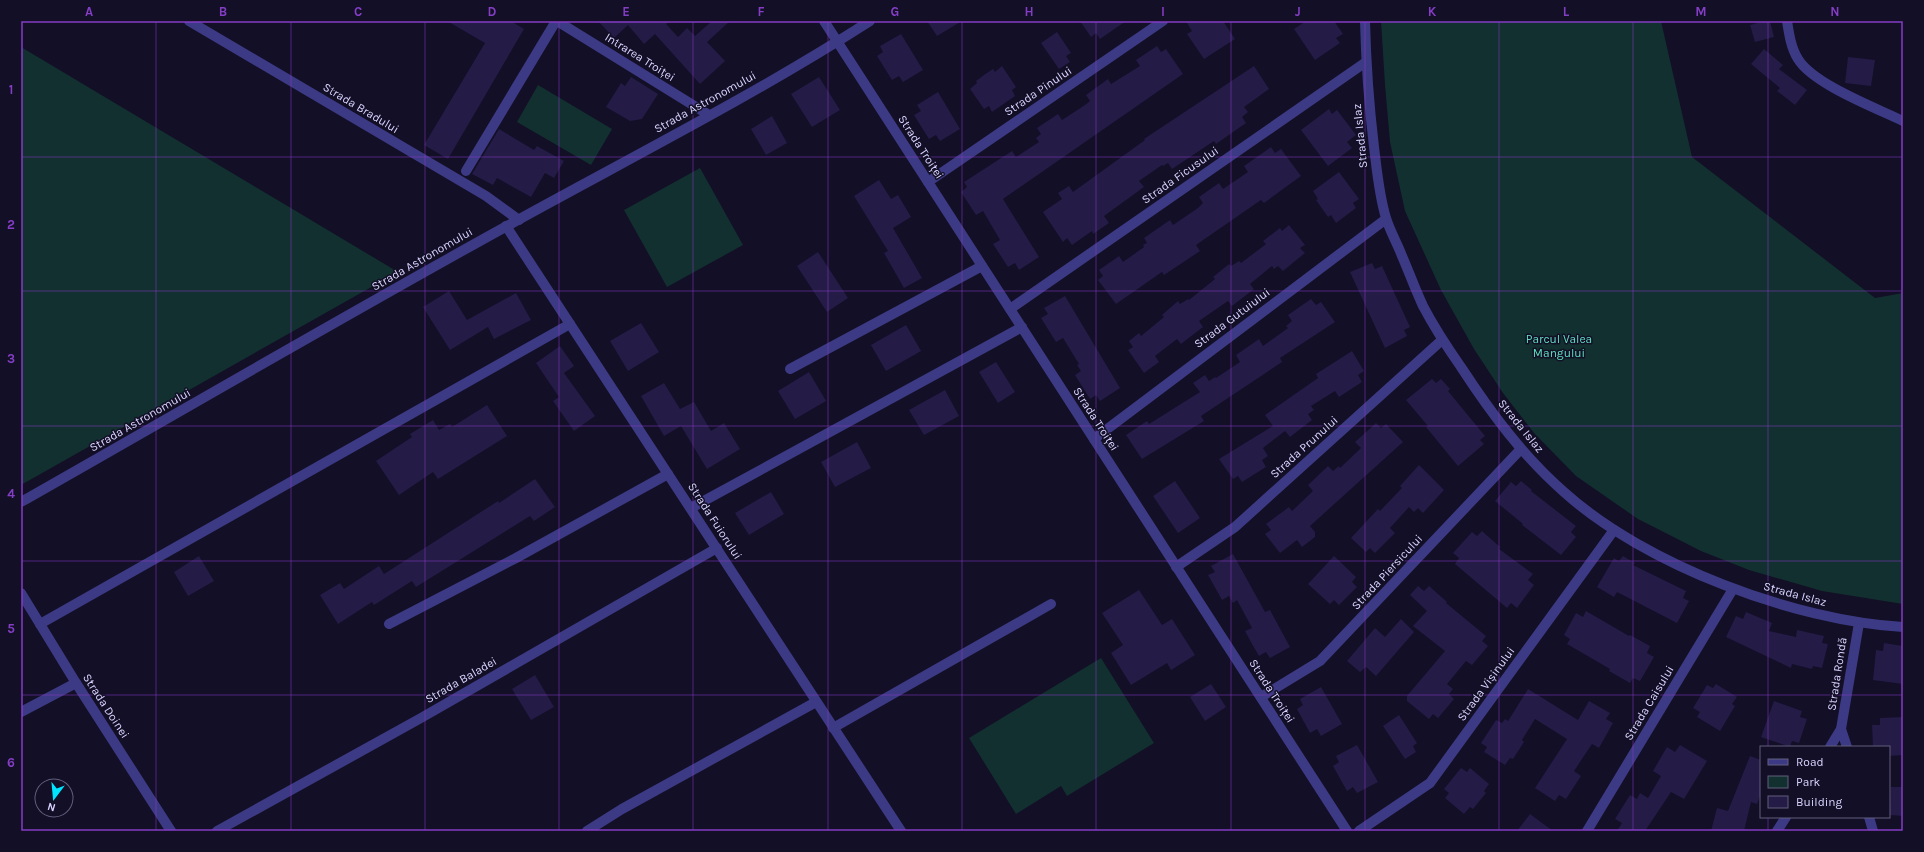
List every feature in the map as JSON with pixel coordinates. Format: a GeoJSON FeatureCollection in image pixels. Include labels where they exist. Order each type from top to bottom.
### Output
{"type":"FeatureCollection","features":[{"type":"Feature","properties":{"kind":"street","name":"Strada Bradului"},"geometry":{"type":"LineString","coordinates":[[189,21],[486,196],[519,220]]}},
{"type":"Feature","properties":{"kind":"street","name":"Intrarea Troiței"},"geometry":{"type":"LineString","coordinates":[[556,21],[709,115]]}},
{"type":"Feature","properties":{"kind":"street"},"geometry":{"type":"LineString","coordinates":[[466,171],[556,21]]}},
{"type":"Feature","properties":{"kind":"street","name":"Strada Troiței"},"geometry":{"type":"LineString","coordinates":[[824,21],[1347,831]]}},
{"type":"Feature","properties":{"kind":"street","name":"Strada Astronomului"},"geometry":{"type":"LineString","coordinates":[[21,502],[506,226],[709,115],[837,42],[870,21]]}},
{"type":"Feature","properties":{"kind":"street","name":"Strada Pinului"},"geometry":{"type":"LineString","coordinates":[[928,182],[1163,21]]}},
{"type":"Feature","properties":{"kind":"street","name":"Strada Islaz"},"geometry":{"type":"LineString","coordinates":[[1365,21],[1366,62],[1377,173],[1386,219],[1423,306],[1442,340],[1473,386],[1520,450],[1564,493],[1614,530],[1671,561],[1733,589],[1794,608],[1859,622],[1903,627]]}},
{"type":"Feature","properties":{"kind":"street"},"geometry":{"type":"LineString","coordinates":[[1787,21],[1790,42],[1798,60],[1814,76],[1838,90],[1903,121]]}},
{"type":"Feature","properties":{"kind":"street","name":"Strada Ficusului"},"geometry":{"type":"LineString","coordinates":[[1010,309],[1366,62]]}},
{"type":"Feature","properties":{"kind":"street","name":"Strada Gutuiului"},"geometry":{"type":"LineString","coordinates":[[1094,439],[1386,219]]}},
{"type":"Feature","properties":{"kind":"street","name":"Strada Fuiorului"},"geometry":{"type":"LineString","coordinates":[[506,226],[901,831]]}},
{"type":"Feature","properties":{"kind":"street"},"geometry":{"type":"LineString","coordinates":[[790,369],[982,266]]}},
{"type":"Feature","properties":{"kind":"street"},"geometry":{"type":"LineString","coordinates":[[40,624],[570,324]]}},
{"type":"Feature","properties":{"kind":"street"},"geometry":{"type":"LineString","coordinates":[[691,508],[1022,328]]}},
{"type":"Feature","properties":{"kind":"street","name":"Strada Prunului"},"geometry":{"type":"LineString","coordinates":[[1176,567],[1235,527],[1442,340]]}},
{"type":"Feature","properties":{"kind":"street","name":"Strada Piersicului"},"geometry":{"type":"LineString","coordinates":[[1261,698],[1320,661],[1520,450]]}},
{"type":"Feature","properties":{"kind":"street"},"geometry":{"type":"LineString","coordinates":[[389,624],[516,558],[668,474]]}},
{"type":"Feature","properties":{"kind":"street","name":"Strada Vișinului"},"geometry":{"type":"LineString","coordinates":[[1359,831],[1430,783],[1614,530]]}},
{"type":"Feature","properties":{"kind":"street","name":"Strada Baladei"},"geometry":{"type":"LineString","coordinates":[[217,831],[428,714],[717,548]]}},
{"type":"Feature","properties":{"kind":"street","name":"Strada Caisului"},"geometry":{"type":"LineString","coordinates":[[1587,831],[1733,589]]}},
{"type":"Feature","properties":{"kind":"street","name":"Strada Doinei"},"geometry":{"type":"LineString","coordinates":[[21,593],[76,683],[171,831]]}},
{"type":"Feature","properties":{"kind":"street"},"geometry":{"type":"LineString","coordinates":[[833,728],[1051,604]]}},
{"type":"Feature","properties":{"kind":"street","name":"Strada Rondă"},"geometry":{"type":"LineString","coordinates":[[1847,746],[1842,729],[1859,622]]}},
{"type":"Feature","properties":{"kind":"street"},"geometry":{"type":"LineString","coordinates":[[21,712],[76,683]]}},
{"type":"Feature","properties":{"kind":"street"},"geometry":{"type":"LineString","coordinates":[[587,831],[622,809],[816,702]]}},
{"type":"Feature","properties":{"kind":"street","name":"Strada Rondă"},"geometry":{"type":"LineString","coordinates":[[1831,746],[1842,729]]}},
{"type":"Feature","properties":{"kind":"street"},"geometry":{"type":"LineString","coordinates":[[1777,831],[1785,818]]}},
{"type":"Feature","properties":{"kind":"street"},"geometry":{"type":"LineString","coordinates":[[1869,818],[1873,831]]}},
{"type":"Feature","properties":{"kind":"green space","name":"Parcul Valea Mangului"},"geometry":{"type":"Polygon","coordinates":[[[1381,21],[1661,21],[1692,157],[1875,298],[1903,293],[1903,604],[1822,591],[1749,570],[1701,551],[1638,519],[1576,476],[1534,433],[1503,393],[1474,349],[1441,290],[1405,211],[1390,142],[1381,21]]]}},
{"type":"Feature","properties":{"kind":"green space"},"geometry":{"type":"Polygon","coordinates":[[[21,47],[398,272],[21,485],[21,47]]]}},
{"type":"Feature","properties":{"kind":"green space"},"geometry":{"type":"Polygon","coordinates":[[[538,85],[612,129],[591,165],[517,122],[538,85]]]}},
{"type":"Feature","properties":{"kind":"green space"},"geometry":{"type":"Polygon","coordinates":[[[700,168],[743,245],[667,287],[624,210],[700,168]]]}},
{"type":"Feature","properties":{"kind":"green space"},"geometry":{"type":"Polygon","coordinates":[[[1101,658],[1154,743],[1067,796],[1061,786],[1016,814],[969,738],[1101,658]]]}},
{"type":"Feature","properties":{"kind":"building"},"geometry":{"type":"Polygon","coordinates":[[[447,21],[511,21],[524,29],[448,159],[424,145],[485,43],[447,21]]]}},
{"type":"Feature","properties":{"kind":"building"},"geometry":{"type":"Polygon","coordinates":[[[598,21],[670,21],[666,24],[678,37],[687,28],[695,36],[712,21],[730,21],[707,42],[725,61],[700,84],[655,34],[644,44],[628,25],[614,38],[598,21]]]}},
{"type":"Feature","properties":{"kind":"building"},"geometry":{"type":"Polygon","coordinates":[[[927,21],[962,21],[937,36],[927,21]]]}},
{"type":"Feature","properties":{"kind":"building"},"geometry":{"type":"Polygon","coordinates":[[[1080,21],[1126,21],[1100,39],[1096,33],[1091,37],[1080,21]]]}},
{"type":"Feature","properties":{"kind":"building"},"geometry":{"type":"Polygon","coordinates":[[[1186,21],[1223,21],[1235,39],[1204,59],[1187,34],[1192,31],[1186,21]]]}},
{"type":"Feature","properties":{"kind":"building"},"geometry":{"type":"Polygon","coordinates":[[[1306,21],[1334,21],[1343,34],[1336,38],[1340,43],[1315,60],[1294,29],[1306,21]]]}},
{"type":"Feature","properties":{"kind":"building"},"geometry":{"type":"Polygon","coordinates":[[[1770,21],[1774,37],[1755,42],[1750,25],[1770,21]]]}},
{"type":"Feature","properties":{"kind":"building"},"geometry":{"type":"Polygon","coordinates":[[[1057,32],[1071,53],[1066,56],[1070,62],[1059,69],[1041,43],[1057,32]]]}},
{"type":"Feature","properties":{"kind":"building"},"geometry":{"type":"Polygon","coordinates":[[[901,34],[923,70],[903,82],[899,76],[892,80],[877,56],[883,52],[880,46],[901,34]]]}},
{"type":"Feature","properties":{"kind":"building"},"geometry":{"type":"Polygon","coordinates":[[[1157,46],[1161,52],[1166,49],[1183,74],[1003,199],[1039,257],[1019,270],[1015,263],[1008,267],[993,244],[1000,240],[983,211],[976,215],[961,192],[967,187],[964,182],[1012,151],[1016,157],[1039,142],[1036,138],[1041,134],[1037,128],[1058,114],[1062,120],[1085,105],[1090,101],[1086,95],[1108,79],[1111,84],[1140,66],[1136,60],[1157,46]]]}},
{"type":"Feature","properties":{"kind":"building"},"geometry":{"type":"Polygon","coordinates":[[[1764,49],[1783,65],[1779,69],[1807,90],[1795,105],[1777,91],[1780,88],[1751,64],[1764,49]]]}},
{"type":"Feature","properties":{"kind":"building"},"geometry":{"type":"Polygon","coordinates":[[[1848,57],[1875,60],[1871,86],[1845,83],[1848,57]]]}},
{"type":"Feature","properties":{"kind":"building"},"geometry":{"type":"Polygon","coordinates":[[[1002,66],[1016,87],[1012,90],[1015,96],[992,112],[989,106],[984,109],[970,89],[977,83],[976,81],[984,75],[993,69],[995,72],[1002,66]]]}},
{"type":"Feature","properties":{"kind":"building"},"geometry":{"type":"Polygon","coordinates":[[[1254,66],[1269,89],[1244,107],[1248,112],[1242,117],[1246,123],[1216,144],[1214,141],[1172,169],[1168,163],[1163,166],[1162,165],[1139,181],[1144,187],[1104,216],[1109,223],[1093,234],[1092,231],[1072,245],[1067,238],[1063,242],[1043,212],[1062,199],[1058,193],[1069,186],[1073,192],[1145,140],[1144,139],[1254,66]]]}},
{"type":"Feature","properties":{"kind":"building"},"geometry":{"type":"Polygon","coordinates":[[[631,77],[658,94],[642,119],[630,121],[606,107],[621,83],[625,86],[631,77]]]}},
{"type":"Feature","properties":{"kind":"building"},"geometry":{"type":"Polygon","coordinates":[[[819,77],[840,110],[812,127],[791,94],[819,77]]]}},
{"type":"Feature","properties":{"kind":"building"},"geometry":{"type":"Polygon","coordinates":[[[938,92],[960,129],[940,141],[936,135],[929,139],[914,115],[921,111],[917,105],[938,92]]]}},
{"type":"Feature","properties":{"kind":"building"},"geometry":{"type":"Polygon","coordinates":[[[1329,109],[1332,114],[1337,110],[1356,135],[1347,142],[1352,148],[1328,166],[1301,130],[1329,109]]]}},
{"type":"Feature","properties":{"kind":"building"},"geometry":{"type":"Polygon","coordinates":[[[772,116],[787,143],[766,155],[751,129],[772,116]]]}},
{"type":"Feature","properties":{"kind":"building"},"geometry":{"type":"Polygon","coordinates":[[[499,129],[534,150],[537,146],[564,161],[554,178],[545,173],[531,197],[497,178],[493,185],[472,174],[499,129]]]}},
{"type":"Feature","properties":{"kind":"building"},"geometry":{"type":"Polygon","coordinates":[[[1271,147],[1275,153],[1281,149],[1301,176],[1264,203],[1261,200],[1196,245],[1200,251],[1164,275],[1162,272],[1116,304],[1098,280],[1103,276],[1099,270],[1119,256],[1123,262],[1144,247],[1143,245],[1147,243],[1144,238],[1170,220],[1173,225],[1198,208],[1203,203],[1199,197],[1219,183],[1223,189],[1248,172],[1244,166],[1271,147]]]}},
{"type":"Feature","properties":{"kind":"building"},"geometry":{"type":"Polygon","coordinates":[[[1339,172],[1359,199],[1353,203],[1356,208],[1336,223],[1331,215],[1328,217],[1316,200],[1318,199],[1313,191],[1339,172]]]}},
{"type":"Feature","properties":{"kind":"building"},"geometry":{"type":"Polygon","coordinates":[[[879,180],[891,199],[898,195],[911,217],[893,228],[922,278],[904,288],[884,253],[888,251],[854,196],[879,180]]]}},
{"type":"Feature","properties":{"kind":"building"},"geometry":{"type":"Polygon","coordinates":[[[1289,225],[1305,245],[1300,248],[1305,253],[1283,271],[1278,266],[1274,269],[1272,266],[1250,284],[1254,289],[1232,306],[1228,301],[1199,321],[1203,327],[1181,344],[1177,339],[1155,356],[1159,362],[1144,373],[1128,350],[1133,347],[1129,341],[1139,333],[1141,336],[1164,317],[1162,315],[1178,301],[1180,304],[1188,299],[1189,300],[1215,279],[1213,277],[1229,264],[1231,266],[1239,261],[1241,263],[1266,244],[1263,241],[1280,228],[1282,231],[1289,225]]]}},
{"type":"Feature","properties":{"kind":"building"},"geometry":{"type":"Polygon","coordinates":[[[818,252],[848,298],[827,312],[797,266],[818,252]]]}},
{"type":"Feature","properties":{"kind":"building"},"geometry":{"type":"Polygon","coordinates":[[[1372,263],[1375,269],[1382,266],[1410,327],[1404,330],[1407,336],[1385,348],[1350,272],[1372,263]]]}},
{"type":"Feature","properties":{"kind":"building"},"geometry":{"type":"Polygon","coordinates":[[[449,291],[467,320],[516,293],[531,320],[494,339],[488,327],[450,350],[423,307],[449,291]]]}},
{"type":"Feature","properties":{"kind":"building"},"geometry":{"type":"Polygon","coordinates":[[[1065,296],[1120,388],[1100,401],[1096,395],[1090,399],[1075,375],[1081,371],[1077,365],[1079,364],[1063,338],[1056,342],[1041,318],[1048,314],[1044,308],[1065,296]]]}},
{"type":"Feature","properties":{"kind":"building"},"geometry":{"type":"Polygon","coordinates":[[[1311,299],[1316,305],[1321,302],[1335,322],[1280,358],[1282,362],[1201,416],[1204,421],[1142,459],[1126,435],[1147,421],[1149,424],[1200,392],[1193,383],[1205,375],[1209,381],[1215,377],[1216,378],[1240,362],[1236,355],[1259,339],[1263,346],[1288,328],[1286,326],[1292,321],[1288,315],[1311,299]]]}},
{"type":"Feature","properties":{"kind":"building"},"geometry":{"type":"Polygon","coordinates":[[[641,323],[659,352],[628,371],[610,341],[641,323]]]}},
{"type":"Feature","properties":{"kind":"building"},"geometry":{"type":"Polygon","coordinates":[[[906,325],[921,351],[886,371],[871,345],[906,325]]]}},
{"type":"Feature","properties":{"kind":"building"},"geometry":{"type":"Polygon","coordinates":[[[560,346],[574,366],[564,373],[595,416],[574,431],[553,401],[559,397],[536,363],[560,346]]]}},
{"type":"Feature","properties":{"kind":"building"},"geometry":{"type":"Polygon","coordinates":[[[1352,351],[1364,371],[1358,375],[1362,382],[1339,397],[1335,391],[1311,406],[1314,410],[1308,414],[1312,420],[1290,437],[1285,431],[1263,448],[1268,456],[1262,460],[1266,467],[1242,482],[1238,476],[1233,479],[1219,459],[1273,426],[1265,415],[1318,378],[1316,374],[1352,351]]]}},
{"type":"Feature","properties":{"kind":"building"},"geometry":{"type":"Polygon","coordinates":[[[996,362],[1015,392],[998,403],[979,372],[996,362]]]}},
{"type":"Feature","properties":{"kind":"building"},"geometry":{"type":"Polygon","coordinates":[[[809,372],[826,401],[795,419],[778,391],[809,372]]]}},
{"type":"Feature","properties":{"kind":"building"},"geometry":{"type":"Polygon","coordinates":[[[1432,379],[1436,383],[1441,379],[1450,389],[1448,391],[1485,436],[1480,440],[1484,444],[1458,466],[1406,400],[1432,379]]]}},
{"type":"Feature","properties":{"kind":"building"},"geometry":{"type":"Polygon","coordinates":[[[664,383],[680,409],[694,402],[711,431],[724,423],[740,449],[707,469],[681,426],[664,436],[641,396],[664,383]]]}},
{"type":"Feature","properties":{"kind":"building"},"geometry":{"type":"Polygon","coordinates":[[[945,390],[959,416],[924,435],[909,410],[945,390]]]}},
{"type":"Feature","properties":{"kind":"building"},"geometry":{"type":"Polygon","coordinates":[[[487,405],[507,436],[438,479],[433,472],[399,495],[376,461],[412,437],[410,434],[433,420],[439,430],[450,424],[452,427],[487,405]]]}},
{"type":"Feature","properties":{"kind":"building"},"geometry":{"type":"Polygon","coordinates":[[[1376,423],[1381,428],[1386,424],[1403,442],[1310,526],[1315,532],[1315,537],[1302,547],[1297,540],[1280,553],[1265,534],[1271,530],[1266,524],[1289,507],[1292,511],[1313,491],[1308,485],[1328,466],[1333,471],[1339,466],[1340,468],[1361,448],[1355,442],[1376,423]]]}},
{"type":"Feature","properties":{"kind":"building"},"geometry":{"type":"Polygon","coordinates":[[[857,442],[871,468],[835,487],[821,462],[857,442]]]}},
{"type":"Feature","properties":{"kind":"building"},"geometry":{"type":"Polygon","coordinates":[[[1419,465],[1444,490],[1423,513],[1418,508],[1414,512],[1409,507],[1390,528],[1395,533],[1375,553],[1370,548],[1366,552],[1351,538],[1378,509],[1380,511],[1402,488],[1400,486],[1419,465]]]}},
{"type":"Feature","properties":{"kind":"building"},"geometry":{"type":"Polygon","coordinates":[[[535,479],[555,507],[534,521],[530,516],[416,587],[412,581],[374,605],[372,602],[338,624],[320,595],[340,583],[344,589],[379,566],[384,574],[535,479]]]}},
{"type":"Feature","properties":{"kind":"building"},"geometry":{"type":"Polygon","coordinates":[[[1175,481],[1200,518],[1178,533],[1153,496],[1175,481]]]}},
{"type":"Feature","properties":{"kind":"building"},"geometry":{"type":"Polygon","coordinates":[[[1521,481],[1532,490],[1531,491],[1576,526],[1571,532],[1576,537],[1561,555],[1522,525],[1523,524],[1495,501],[1511,482],[1516,486],[1521,481]]]}},
{"type":"Feature","properties":{"kind":"building"},"geometry":{"type":"Polygon","coordinates":[[[771,492],[784,514],[749,535],[735,513],[771,492]]]}},
{"type":"Feature","properties":{"kind":"building"},"geometry":{"type":"Polygon","coordinates":[[[1482,531],[1500,547],[1499,549],[1533,574],[1528,580],[1534,585],[1517,608],[1511,603],[1507,608],[1455,564],[1459,558],[1453,553],[1472,532],[1477,536],[1482,531]]]}},
{"type":"Feature","properties":{"kind":"building"},"geometry":{"type":"Polygon","coordinates":[[[1233,554],[1265,612],[1270,610],[1290,647],[1270,658],[1266,652],[1259,656],[1252,644],[1245,631],[1252,628],[1237,600],[1233,603],[1229,596],[1222,600],[1208,575],[1215,572],[1211,566],[1233,554]]]}},
{"type":"Feature","properties":{"kind":"building"},"geometry":{"type":"Polygon","coordinates":[[[199,556],[214,581],[188,596],[174,572],[199,556]]]}},
{"type":"Feature","properties":{"kind":"building"},"geometry":{"type":"Polygon","coordinates":[[[1334,556],[1356,577],[1352,582],[1357,587],[1339,605],[1334,600],[1330,604],[1308,584],[1334,556]]]}},
{"type":"Feature","properties":{"kind":"building"},"geometry":{"type":"Polygon","coordinates":[[[1623,556],[1635,563],[1633,565],[1686,591],[1683,598],[1689,601],[1677,623],[1617,592],[1614,597],[1597,587],[1614,558],[1619,561],[1623,556]]]}},
{"type":"Feature","properties":{"kind":"building"},"geometry":{"type":"Polygon","coordinates":[[[1418,586],[1424,591],[1429,586],[1447,602],[1446,603],[1486,636],[1482,641],[1488,646],[1472,665],[1466,661],[1447,684],[1453,689],[1449,694],[1454,699],[1438,718],[1433,714],[1429,719],[1407,701],[1407,696],[1445,651],[1413,626],[1427,611],[1410,595],[1418,586]]]}},
{"type":"Feature","properties":{"kind":"building"},"geometry":{"type":"Polygon","coordinates":[[[1139,590],[1162,625],[1172,619],[1195,655],[1171,670],[1167,663],[1131,685],[1111,653],[1123,645],[1102,613],[1139,590]]]}},
{"type":"Feature","properties":{"kind":"building"},"geometry":{"type":"Polygon","coordinates":[[[1586,611],[1629,636],[1630,635],[1650,646],[1647,653],[1654,657],[1640,681],[1633,678],[1630,683],[1609,671],[1610,669],[1567,644],[1570,639],[1564,635],[1576,613],[1583,617],[1586,611]]]}},
{"type":"Feature","properties":{"kind":"building"},"geometry":{"type":"Polygon","coordinates":[[[1746,612],[1772,623],[1769,631],[1796,637],[1797,630],[1824,636],[1822,643],[1828,644],[1822,668],[1813,666],[1812,669],[1792,664],[1791,668],[1726,637],[1736,616],[1743,619],[1746,612]]]}},
{"type":"Feature","properties":{"kind":"building"},"geometry":{"type":"Polygon","coordinates":[[[1401,619],[1414,632],[1376,676],[1366,667],[1360,672],[1347,661],[1375,628],[1385,637],[1401,619]]]}},
{"type":"Feature","properties":{"kind":"building"},"geometry":{"type":"Polygon","coordinates":[[[1884,643],[1903,646],[1903,684],[1873,680],[1876,650],[1883,651],[1884,643]]]}},
{"type":"Feature","properties":{"kind":"building"},"geometry":{"type":"Polygon","coordinates":[[[535,675],[554,707],[531,720],[512,689],[535,675]]]}},
{"type":"Feature","properties":{"kind":"building"},"geometry":{"type":"Polygon","coordinates":[[[1211,684],[1226,707],[1205,721],[1190,697],[1211,684]]]}},
{"type":"Feature","properties":{"kind":"building"},"geometry":{"type":"Polygon","coordinates":[[[1716,684],[1737,697],[1732,704],[1735,706],[1720,731],[1697,717],[1700,712],[1693,708],[1707,685],[1713,688],[1716,684]]]}},
{"type":"Feature","properties":{"kind":"building"},"geometry":{"type":"Polygon","coordinates":[[[1321,687],[1342,724],[1321,736],[1317,729],[1310,733],[1297,709],[1303,705],[1300,699],[1321,687]]]}},
{"type":"Feature","properties":{"kind":"building"},"geometry":{"type":"Polygon","coordinates":[[[1528,689],[1578,720],[1589,701],[1610,713],[1606,719],[1613,723],[1599,748],[1592,744],[1574,771],[1581,776],[1566,799],[1559,795],[1555,801],[1535,788],[1567,739],[1535,719],[1522,740],[1524,742],[1513,759],[1510,758],[1505,765],[1484,752],[1487,747],[1481,743],[1496,720],[1502,723],[1505,719],[1508,721],[1528,689]]]}},
{"type":"Feature","properties":{"kind":"building"},"geometry":{"type":"Polygon","coordinates":[[[1774,701],[1802,711],[1800,717],[1807,719],[1799,743],[1792,741],[1790,746],[1787,746],[1761,737],[1774,701]]]}},
{"type":"Feature","properties":{"kind":"building"},"geometry":{"type":"Polygon","coordinates":[[[1399,715],[1417,743],[1413,746],[1416,752],[1405,759],[1383,726],[1399,715]]]}},
{"type":"Feature","properties":{"kind":"building"},"geometry":{"type":"Polygon","coordinates":[[[1903,717],[1903,755],[1890,756],[1890,746],[1873,746],[1872,725],[1880,725],[1880,718],[1903,717]]]}},
{"type":"Feature","properties":{"kind":"building"},"geometry":{"type":"Polygon","coordinates":[[[1357,745],[1378,782],[1357,793],[1353,787],[1347,791],[1333,766],[1339,762],[1336,756],[1357,745]]]}},
{"type":"Feature","properties":{"kind":"building"},"geometry":{"type":"Polygon","coordinates":[[[1680,745],[1707,761],[1684,799],[1671,792],[1645,831],[1617,831],[1622,823],[1615,819],[1630,795],[1637,799],[1640,793],[1648,798],[1661,776],[1653,771],[1667,747],[1675,752],[1680,745]]]}},
{"type":"Feature","properties":{"kind":"building"},"geometry":{"type":"Polygon","coordinates":[[[1750,756],[1760,760],[1760,796],[1757,804],[1751,802],[1744,831],[1711,831],[1717,808],[1728,811],[1750,756]]]}},
{"type":"Feature","properties":{"kind":"building"},"geometry":{"type":"Polygon","coordinates":[[[1461,768],[1467,772],[1470,768],[1489,784],[1484,791],[1486,793],[1473,809],[1470,807],[1464,814],[1445,798],[1449,793],[1444,789],[1461,768]]]}},
{"type":"Feature","properties":{"kind":"building"},"geometry":{"type":"Polygon","coordinates":[[[1891,787],[1903,787],[1903,816],[1890,815],[1891,787]]]}},
{"type":"Feature","properties":{"kind":"building"},"geometry":{"type":"Polygon","coordinates":[[[1530,814],[1553,831],[1517,831],[1530,814]]]}}]}
